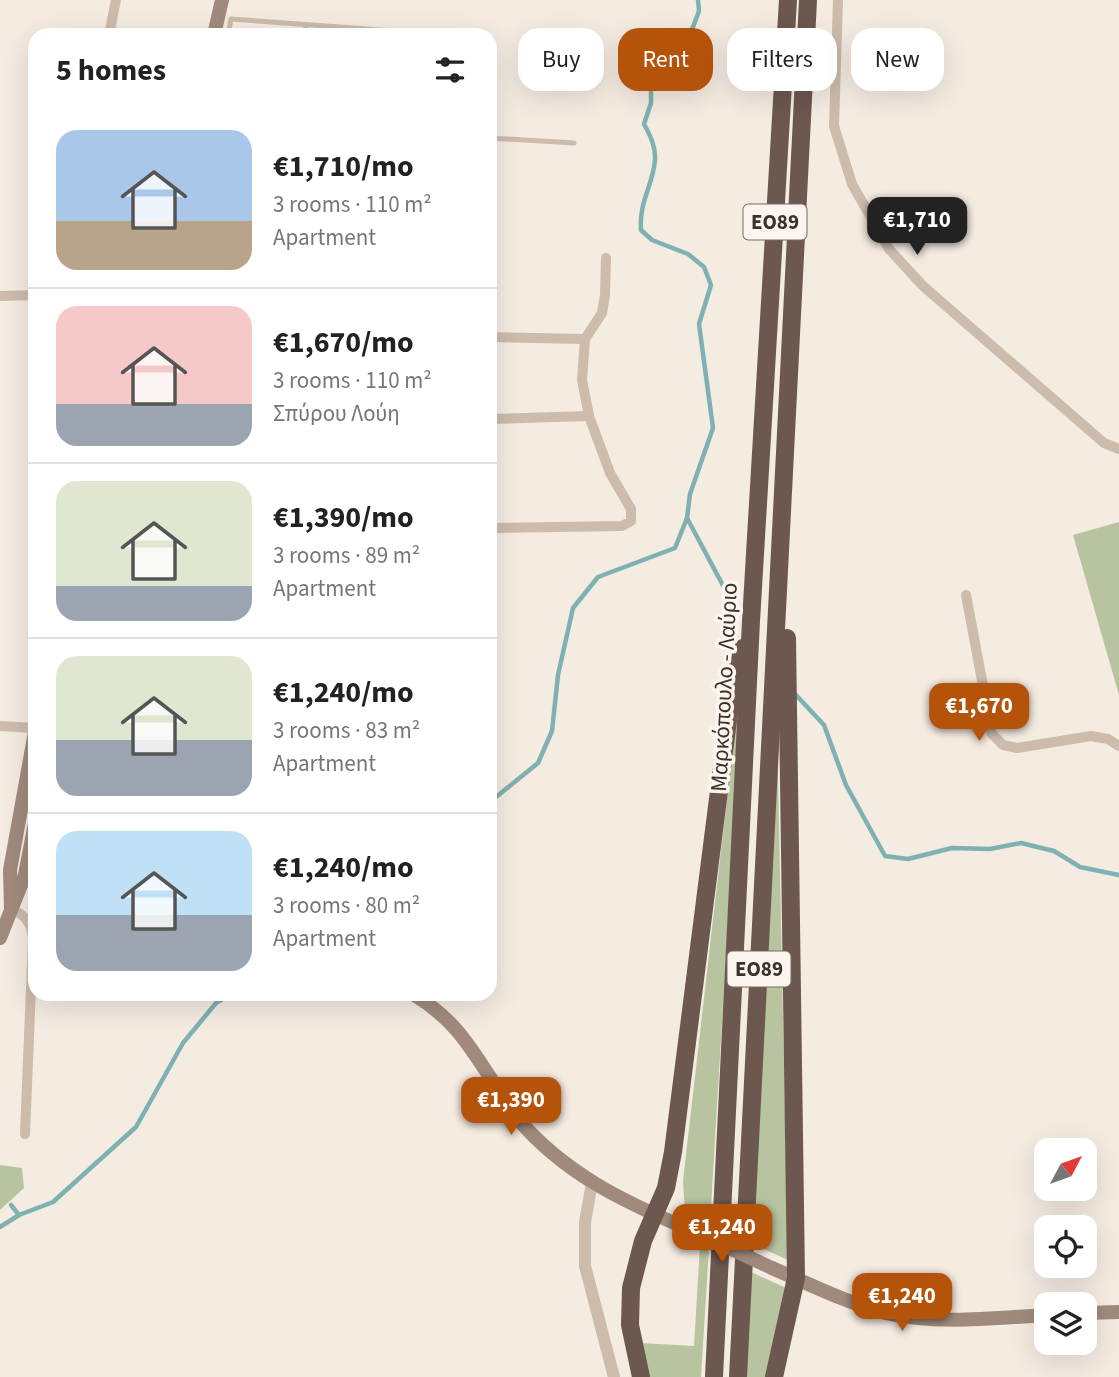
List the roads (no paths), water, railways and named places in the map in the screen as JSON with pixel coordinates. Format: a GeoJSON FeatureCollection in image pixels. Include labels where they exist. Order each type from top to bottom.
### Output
{"type":"FeatureCollection","features":[{"type":"Feature","properties":{"kind":"highway","name":"Μαρκόπουλο - Λαύριο"},"geometry":{"type":"LineString","coordinates":[[714,1377],[751,621],[788,0]]}},
{"type":"Feature","properties":{"kind":"highway","name":"ΕΟ89"},"geometry":{"type":"LineString","coordinates":[[738,1377],[808,0]]}},
{"type":"Feature","properties":{"kind":"highway"},"geometry":{"type":"LineString","coordinates":[[774,1377],[796,1278],[787,588],[780,561]]}},
{"type":"Feature","properties":{"kind":"highway"},"geometry":{"type":"LineString","coordinates":[[641,1377],[631,1325],[631,1288],[643,1241],[666,1188],[673,1152],[733,681],[751,621]]}},
{"type":"Feature","properties":{"kind":"main road"},"geometry":{"type":"LineString","coordinates":[[216,28],[222,0]]}},
{"type":"Feature","properties":{"kind":"main road"},"geometry":{"type":"LineString","coordinates":[[11,908],[5,889],[28,792]]}},
{"type":"Feature","properties":{"kind":"main road"},"geometry":{"type":"LineString","coordinates":[[0,939],[25,875],[28,859]]}},
{"type":"Feature","properties":{"kind":"main road"},"geometry":{"type":"LineString","coordinates":[[425,1001],[438,1009],[462,1035],[517,1119],[565,1163],[592,1183],[656,1215],[859,1305],[907,1316],[952,1320],[1034,1316]]}},
{"type":"Feature","properties":{"kind":"main road"},"geometry":{"type":"LineString","coordinates":[[1097,1313],[1119,1312]]}},
{"type":"Feature","properties":{"kind":"street"},"geometry":{"type":"LineString","coordinates":[[110,28],[116,0]]}},
{"type":"Feature","properties":{"kind":"street"},"geometry":{"type":"LineString","coordinates":[[838,0],[834,126],[852,184],[889,250],[933,295],[1104,443],[1119,449]]}},
{"type":"Feature","properties":{"kind":"street"},"geometry":{"type":"LineString","coordinates":[[497,528],[622,526],[631,521],[631,509],[610,473],[589,416],[582,380],[585,340],[602,313],[606,295],[606,258]]}},
{"type":"Feature","properties":{"kind":"street"},"geometry":{"type":"LineString","coordinates":[[0,296],[28,295]]}},
{"type":"Feature","properties":{"kind":"street"},"geometry":{"type":"LineString","coordinates":[[497,337],[585,340]]}},
{"type":"Feature","properties":{"kind":"street"},"geometry":{"type":"LineString","coordinates":[[497,419],[589,416]]}},
{"type":"Feature","properties":{"kind":"street"},"geometry":{"type":"LineString","coordinates":[[966,595],[992,734],[1003,745],[1017,748],[1091,736],[1108,739],[1119,746]]}},
{"type":"Feature","properties":{"kind":"street"},"geometry":{"type":"LineString","coordinates":[[0,726],[28,729]]}},
{"type":"Feature","properties":{"kind":"street"},"geometry":{"type":"LineString","coordinates":[[11,908],[28,920]]}},
{"type":"Feature","properties":{"kind":"street"},"geometry":{"type":"LineString","coordinates":[[25,1134],[30,1001]]}},
{"type":"Feature","properties":{"kind":"street"},"geometry":{"type":"LineString","coordinates":[[592,1183],[585,1222],[585,1266],[614,1377]]}},
{"type":"Feature","properties":{"kind":"lane"},"geometry":{"type":"LineString","coordinates":[[229,28],[231,19],[358,28]]}},
{"type":"Feature","properties":{"kind":"lane"},"geometry":{"type":"LineString","coordinates":[[306,24],[306,28]]}},
{"type":"Feature","properties":{"kind":"lane"},"geometry":{"type":"LineString","coordinates":[[497,138],[574,143]]}},
{"type":"Feature","properties":{"kind":"waterway"},"geometry":{"type":"LineString","coordinates":[[698,0],[699,11],[693,27],[651,83],[651,103],[644,124],[654,146],[655,160],[642,210],[641,230],[652,240],[688,254],[704,267],[711,285],[699,324],[713,428],[690,494],[687,518],[735,608]]}},
{"type":"Feature","properties":{"kind":"waterway"},"geometry":{"type":"LineString","coordinates":[[497,796],[538,763],[552,731],[558,675],[573,608],[598,577],[675,548],[687,518]]}},
{"type":"Feature","properties":{"kind":"waterway"},"geometry":{"type":"LineString","coordinates":[[796,695],[824,725],[846,785],[885,856],[908,859],[952,848],[990,849],[1021,843],[1054,851],[1080,867],[1119,875]]}},
{"type":"Feature","properties":{"kind":"waterway"},"geometry":{"type":"LineString","coordinates":[[0,1227],[19,1215],[53,1202],[136,1127],[183,1043],[219,1001]]}},
{"type":"Feature","properties":{"kind":"waterway"},"geometry":{"type":"LineString","coordinates":[[11,1205],[19,1215]]}}]}
